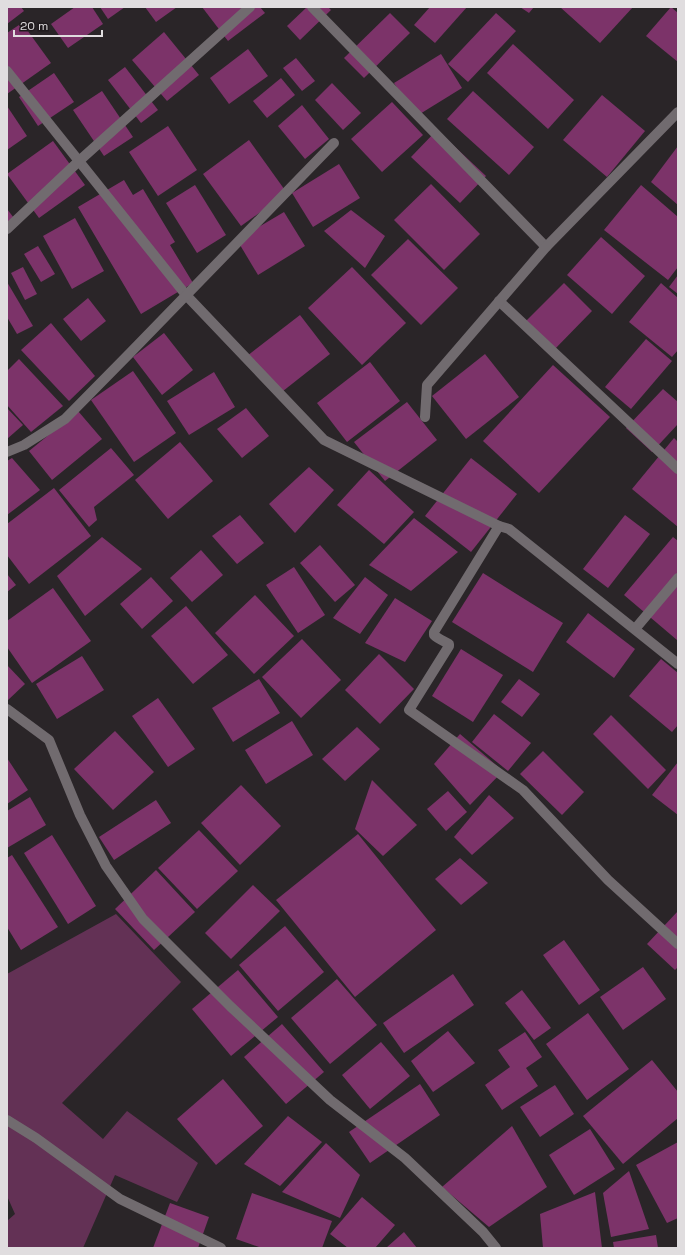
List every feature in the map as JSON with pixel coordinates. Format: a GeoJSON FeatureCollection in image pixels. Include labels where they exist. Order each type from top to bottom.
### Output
{"type":"FeatureCollection","features":[{"type":"Feature","properties":{"kind":"street"},"geometry":{"type":"LineString","coordinates":[[7,229],[79,161],[250,7]]}},
{"type":"Feature","properties":{"kind":"street"},"geometry":{"type":"LineString","coordinates":[[312,7],[546,247]]}},
{"type":"Feature","properties":{"kind":"street"},"geometry":{"type":"LineString","coordinates":[[7,71],[186,296],[324,440],[499,526],[509,529],[678,664]]}},
{"type":"Feature","properties":{"kind":"street"},"geometry":{"type":"LineString","coordinates":[[425,417],[427,385],[546,247],[678,112]]}},
{"type":"Feature","properties":{"kind":"street"},"geometry":{"type":"LineString","coordinates":[[7,452],[24,445],[65,419],[334,143]]}},
{"type":"Feature","properties":{"kind":"street"},"geometry":{"type":"LineString","coordinates":[[500,301],[678,469]]}},
{"type":"Feature","properties":{"kind":"street"},"geometry":{"type":"LineString","coordinates":[[499,526],[434,632],[436,638],[448,643],[449,646],[409,710],[523,790],[608,880],[678,944]]}},
{"type":"Feature","properties":{"kind":"street"},"geometry":{"type":"LineString","coordinates":[[634,629],[678,578]]}},
{"type":"Feature","properties":{"kind":"street"},"geometry":{"type":"LineString","coordinates":[[7,709],[49,740],[80,815],[106,866],[143,919],[230,1006],[330,1100],[405,1158],[484,1232],[496,1248]]}},
{"type":"Feature","properties":{"kind":"street"},"geometry":{"type":"LineString","coordinates":[[7,1120],[42,1143],[120,1199],[221,1248]]}},
{"type":"Feature","properties":{"kind":"shaded area"},"geometry":{"type":"Polygon","coordinates":[[[116,914],[181,982],[62,1103],[103,1139],[127,1111],[198,1163],[177,1202],[115,1175],[83,1248],[7,1248],[7,1221],[15,1214],[7,1196],[7,974],[116,914]]]}},
{"type":"Feature","properties":{"kind":"building"},"geometry":{"type":"Polygon","coordinates":[[[7,7],[21,7],[24,11],[7,24],[7,7]]]}},
{"type":"Feature","properties":{"kind":"building"},"geometry":{"type":"Polygon","coordinates":[[[75,7],[92,7],[103,24],[68,48],[51,24],[75,7]]]}},
{"type":"Feature","properties":{"kind":"building"},"geometry":{"type":"Polygon","coordinates":[[[100,7],[125,7],[108,19],[100,7]]]}},
{"type":"Feature","properties":{"kind":"building"},"geometry":{"type":"Polygon","coordinates":[[[145,7],[177,7],[156,22],[145,7]]]}},
{"type":"Feature","properties":{"kind":"building"},"geometry":{"type":"Polygon","coordinates":[[[202,7],[260,7],[265,13],[228,41],[202,7]]]}},
{"type":"Feature","properties":{"kind":"building"},"geometry":{"type":"Polygon","coordinates":[[[307,7],[328,7],[331,10],[300,40],[287,26],[307,7]]]}},
{"type":"Feature","properties":{"kind":"building"},"geometry":{"type":"Polygon","coordinates":[[[430,7],[467,7],[435,43],[414,25],[430,7]]]}},
{"type":"Feature","properties":{"kind":"building"},"geometry":{"type":"Polygon","coordinates":[[[520,7],[534,7],[529,13],[520,7]]]}},
{"type":"Feature","properties":{"kind":"building"},"geometry":{"type":"Polygon","coordinates":[[[560,7],[633,7],[600,43],[560,7]]]}},
{"type":"Feature","properties":{"kind":"building"},"geometry":{"type":"Polygon","coordinates":[[[671,7],[678,13],[678,62],[646,36],[671,7]]]}},
{"type":"Feature","properties":{"kind":"building"},"geometry":{"type":"Polygon","coordinates":[[[390,13],[410,33],[364,78],[344,58],[390,13]]]}},
{"type":"Feature","properties":{"kind":"building"},"geometry":{"type":"Polygon","coordinates":[[[496,13],[516,31],[468,82],[448,64],[496,13]]]}},
{"type":"Feature","properties":{"kind":"building"},"geometry":{"type":"Polygon","coordinates":[[[22,23],[51,63],[7,94],[7,33],[22,23]]]}},
{"type":"Feature","properties":{"kind":"building"},"geometry":{"type":"Polygon","coordinates":[[[164,32],[199,75],[167,101],[132,60],[164,32]]]}},
{"type":"Feature","properties":{"kind":"building"},"geometry":{"type":"Polygon","coordinates":[[[513,44],[574,100],[548,129],[487,73],[513,44]]]}},
{"type":"Feature","properties":{"kind":"building"},"geometry":{"type":"Polygon","coordinates":[[[248,49],[268,76],[229,104],[210,78],[248,49]]]}},
{"type":"Feature","properties":{"kind":"building"},"geometry":{"type":"Polygon","coordinates":[[[441,54],[462,88],[415,117],[394,83],[441,54]]]}},
{"type":"Feature","properties":{"kind":"building"},"geometry":{"type":"Polygon","coordinates":[[[296,58],[315,81],[302,91],[283,68],[296,58]]]}},
{"type":"Feature","properties":{"kind":"building"},"geometry":{"type":"Polygon","coordinates":[[[125,67],[158,110],[141,123],[108,80],[125,67]]]}},
{"type":"Feature","properties":{"kind":"building"},"geometry":{"type":"Polygon","coordinates":[[[54,73],[74,102],[38,126],[19,97],[54,73]]]}},
{"type":"Feature","properties":{"kind":"building"},"geometry":{"type":"Polygon","coordinates":[[[281,78],[295,95],[267,118],[253,101],[281,78]]]}},
{"type":"Feature","properties":{"kind":"building"},"geometry":{"type":"Polygon","coordinates":[[[332,83],[361,113],[343,130],[315,100],[332,83]]]}},
{"type":"Feature","properties":{"kind":"building"},"geometry":{"type":"Polygon","coordinates":[[[102,91],[133,137],[104,156],[73,110],[102,91]]]}},
{"type":"Feature","properties":{"kind":"building"},"geometry":{"type":"Polygon","coordinates":[[[473,91],[534,147],[509,175],[447,119],[473,91]]]}},
{"type":"Feature","properties":{"kind":"building"},"geometry":{"type":"Polygon","coordinates":[[[602,95],[645,131],[607,177],[563,140],[602,95]]]}},
{"type":"Feature","properties":{"kind":"building"},"geometry":{"type":"Polygon","coordinates":[[[392,102],[423,135],[382,172],[351,139],[392,102]]]}},
{"type":"Feature","properties":{"kind":"building"},"geometry":{"type":"Polygon","coordinates":[[[302,105],[329,139],[305,159],[278,126],[302,105]]]}},
{"type":"Feature","properties":{"kind":"building"},"geometry":{"type":"Polygon","coordinates":[[[7,106],[27,136],[7,150],[7,106]]]}},
{"type":"Feature","properties":{"kind":"building"},"geometry":{"type":"Polygon","coordinates":[[[168,126],[197,170],[158,196],[129,152],[168,126]]]}},
{"type":"Feature","properties":{"kind":"building"},"geometry":{"type":"Polygon","coordinates":[[[437,130],[486,176],[460,203],[411,157],[437,130]]]}},
{"type":"Feature","properties":{"kind":"building"},"geometry":{"type":"Polygon","coordinates":[[[249,140],[287,193],[241,226],[203,174],[249,140]]]}},
{"type":"Feature","properties":{"kind":"building"},"geometry":{"type":"Polygon","coordinates":[[[53,141],[85,185],[39,218],[7,174],[53,141]]]}},
{"type":"Feature","properties":{"kind":"building"},"geometry":{"type":"Polygon","coordinates":[[[678,146],[678,205],[651,182],[678,146]]]}},
{"type":"Feature","properties":{"kind":"building"},"geometry":{"type":"Polygon","coordinates":[[[339,164],[360,198],[313,227],[292,193],[339,164]]]}},
{"type":"Feature","properties":{"kind":"building"},"geometry":{"type":"Polygon","coordinates":[[[124,180],[133,195],[143,189],[175,242],[170,245],[193,283],[141,314],[78,207],[124,180]]]}},
{"type":"Feature","properties":{"kind":"building"},"geometry":{"type":"Polygon","coordinates":[[[431,184],[480,234],[444,270],[394,220],[431,184]]]}},
{"type":"Feature","properties":{"kind":"building"},"geometry":{"type":"Polygon","coordinates":[[[195,185],[226,235],[197,253],[166,203],[195,185]]]}},
{"type":"Feature","properties":{"kind":"building"},"geometry":{"type":"Polygon","coordinates":[[[641,185],[678,217],[678,267],[668,280],[604,230],[641,185]]]}},
{"type":"Feature","properties":{"kind":"building"},"geometry":{"type":"Polygon","coordinates":[[[7,209],[17,222],[7,229],[7,209]]]}},
{"type":"Feature","properties":{"kind":"building"},"geometry":{"type":"Polygon","coordinates":[[[351,210],[385,236],[365,268],[324,231],[351,210]]]}},
{"type":"Feature","properties":{"kind":"building"},"geometry":{"type":"Polygon","coordinates":[[[284,212],[305,246],[258,275],[237,240],[284,212]]]}},
{"type":"Feature","properties":{"kind":"building"},"geometry":{"type":"Polygon","coordinates":[[[75,218],[104,271],[72,289],[43,236],[75,218]]]}},
{"type":"Feature","properties":{"kind":"building"},"geometry":{"type":"Polygon","coordinates":[[[601,237],[645,276],[612,314],[567,275],[601,237]]]}},
{"type":"Feature","properties":{"kind":"building"},"geometry":{"type":"Polygon","coordinates":[[[408,239],[458,288],[421,325],[371,275],[408,239]]]}},
{"type":"Feature","properties":{"kind":"building"},"geometry":{"type":"Polygon","coordinates":[[[38,246],[55,274],[41,282],[24,254],[38,246]]]}},
{"type":"Feature","properties":{"kind":"building"},"geometry":{"type":"Polygon","coordinates":[[[23,267],[37,294],[25,300],[11,273],[23,267]]]}},
{"type":"Feature","properties":{"kind":"building"},"geometry":{"type":"Polygon","coordinates":[[[352,267],[406,323],[362,365],[308,308],[352,267]]]}},
{"type":"Feature","properties":{"kind":"building"},"geometry":{"type":"Polygon","coordinates":[[[678,275],[678,294],[669,287],[678,275]]]}},
{"type":"Feature","properties":{"kind":"building"},"geometry":{"type":"Polygon","coordinates":[[[7,282],[33,326],[17,334],[7,317],[7,282]]]}},
{"type":"Feature","properties":{"kind":"building"},"geometry":{"type":"Polygon","coordinates":[[[564,283],[592,311],[552,352],[523,324],[564,283]]]}},
{"type":"Feature","properties":{"kind":"building"},"geometry":{"type":"Polygon","coordinates":[[[661,283],[678,298],[678,350],[672,357],[629,322],[661,283]]]}},
{"type":"Feature","properties":{"kind":"building"},"geometry":{"type":"Polygon","coordinates":[[[88,298],[106,321],[81,341],[63,319],[88,298]]]}},
{"type":"Feature","properties":{"kind":"building"},"geometry":{"type":"Polygon","coordinates":[[[300,315],[330,354],[278,395],[247,356],[300,315]]]}},
{"type":"Feature","properties":{"kind":"building"},"geometry":{"type":"Polygon","coordinates":[[[51,323],[95,376],[69,401],[21,350],[51,323]]]}},
{"type":"Feature","properties":{"kind":"building"},"geometry":{"type":"Polygon","coordinates":[[[164,333],[193,370],[162,395],[133,357],[164,333]]]}},
{"type":"Feature","properties":{"kind":"building"},"geometry":{"type":"Polygon","coordinates":[[[646,339],[672,361],[631,409],[605,387],[646,339]]]}},
{"type":"Feature","properties":{"kind":"building"},"geometry":{"type":"Polygon","coordinates":[[[485,354],[519,397],[466,439],[432,396],[485,354]]]}},
{"type":"Feature","properties":{"kind":"building"},"geometry":{"type":"Polygon","coordinates":[[[19,359],[63,406],[31,432],[7,405],[7,371],[19,359]]]}},
{"type":"Feature","properties":{"kind":"building"},"geometry":{"type":"Polygon","coordinates":[[[370,362],[400,401],[347,442],[317,403],[370,362]]]}},
{"type":"Feature","properties":{"kind":"building"},"geometry":{"type":"Polygon","coordinates":[[[553,365],[610,417],[539,493],[483,441],[553,365]]]}},
{"type":"Feature","properties":{"kind":"building"},"geometry":{"type":"Polygon","coordinates":[[[133,371],[176,433],[134,462],[91,400],[133,371]]]}},
{"type":"Feature","properties":{"kind":"building"},"geometry":{"type":"Polygon","coordinates":[[[214,372],[235,407],[189,435],[167,401],[214,372]]]}},
{"type":"Feature","properties":{"kind":"building"},"geometry":{"type":"Polygon","coordinates":[[[663,389],[678,402],[678,424],[652,452],[626,428],[663,389]]]}},
{"type":"Feature","properties":{"kind":"building"},"geometry":{"type":"Polygon","coordinates":[[[407,402],[437,440],[385,481],[354,442],[407,402]]]}},
{"type":"Feature","properties":{"kind":"building"},"geometry":{"type":"Polygon","coordinates":[[[7,408],[23,425],[7,439],[7,408]]]}},
{"type":"Feature","properties":{"kind":"building"},"geometry":{"type":"Polygon","coordinates":[[[246,408],[269,436],[242,458],[217,429],[246,408]]]}},
{"type":"Feature","properties":{"kind":"building"},"geometry":{"type":"Polygon","coordinates":[[[78,411],[102,439],[52,480],[29,451],[78,411]]]}},
{"type":"Feature","properties":{"kind":"building"},"geometry":{"type":"Polygon","coordinates":[[[674,438],[678,442],[678,527],[632,489],[674,438]]]}},
{"type":"Feature","properties":{"kind":"building"},"geometry":{"type":"Polygon","coordinates":[[[180,442],[213,481],[168,519],[135,480],[180,442]]]}},
{"type":"Feature","properties":{"kind":"building"},"geometry":{"type":"Polygon","coordinates":[[[111,448],[134,475],[94,507],[97,520],[89,527],[59,490],[111,448]]]}},
{"type":"Feature","properties":{"kind":"building"},"geometry":{"type":"Polygon","coordinates":[[[12,458],[40,490],[7,515],[7,461],[12,458]]]}},
{"type":"Feature","properties":{"kind":"building"},"geometry":{"type":"Polygon","coordinates":[[[471,458],[517,494],[471,552],[425,516],[471,458]]]}},
{"type":"Feature","properties":{"kind":"building"},"geometry":{"type":"Polygon","coordinates":[[[309,467],[334,490],[295,533],[269,504],[309,467]]]}},
{"type":"Feature","properties":{"kind":"building"},"geometry":{"type":"Polygon","coordinates":[[[369,470],[414,512],[384,544],[337,505],[369,470]]]}},
{"type":"Feature","properties":{"kind":"building"},"geometry":{"type":"Polygon","coordinates":[[[54,488],[91,536],[29,584],[7,555],[7,524],[54,488]]]}},
{"type":"Feature","properties":{"kind":"building"},"geometry":{"type":"Polygon","coordinates":[[[240,515],[264,543],[237,564],[212,536],[240,515]]]}},
{"type":"Feature","properties":{"kind":"building"},"geometry":{"type":"Polygon","coordinates":[[[625,515],[650,534],[608,588],[583,569],[625,515]]]}},
{"type":"Feature","properties":{"kind":"building"},"geometry":{"type":"Polygon","coordinates":[[[414,518],[458,552],[411,591],[369,565],[414,518]]]}},
{"type":"Feature","properties":{"kind":"building"},"geometry":{"type":"Polygon","coordinates":[[[102,537],[142,569],[85,616],[57,576],[102,537]]]}},
{"type":"Feature","properties":{"kind":"building"},"geometry":{"type":"Polygon","coordinates":[[[673,537],[678,541],[677,640],[624,595],[673,537]]]}},
{"type":"Feature","properties":{"kind":"building"},"geometry":{"type":"Polygon","coordinates":[[[320,545],[355,585],[335,602],[300,563],[320,545]]]}},
{"type":"Feature","properties":{"kind":"building"},"geometry":{"type":"Polygon","coordinates":[[[201,550],[223,575],[192,602],[170,578],[201,550]]]}},
{"type":"Feature","properties":{"kind":"building"},"geometry":{"type":"Polygon","coordinates":[[[294,567],[325,615],[298,633],[266,585],[294,567]]]}},
{"type":"Feature","properties":{"kind":"building"},"geometry":{"type":"Polygon","coordinates":[[[483,573],[563,623],[533,672],[452,622],[483,573]]]}},
{"type":"Feature","properties":{"kind":"building"},"geometry":{"type":"Polygon","coordinates":[[[7,574],[16,585],[7,592],[7,574]]]}},
{"type":"Feature","properties":{"kind":"building"},"geometry":{"type":"Polygon","coordinates":[[[151,577],[173,601],[142,629],[120,604],[151,577]]]}},
{"type":"Feature","properties":{"kind":"building"},"geometry":{"type":"Polygon","coordinates":[[[365,577],[388,595],[360,634],[333,618],[365,577]]]}},
{"type":"Feature","properties":{"kind":"building"},"geometry":{"type":"Polygon","coordinates":[[[53,588],[91,641],[32,683],[7,647],[7,621],[53,588]]]}},
{"type":"Feature","properties":{"kind":"building"},"geometry":{"type":"Polygon","coordinates":[[[255,595],[294,636],[254,674],[215,633],[255,595]]]}},
{"type":"Feature","properties":{"kind":"building"},"geometry":{"type":"Polygon","coordinates":[[[395,598],[432,621],[405,662],[365,643],[395,598]]]}},
{"type":"Feature","properties":{"kind":"building"},"geometry":{"type":"Polygon","coordinates":[[[186,606],[228,655],[193,684],[151,636],[186,606]]]}},
{"type":"Feature","properties":{"kind":"building"},"geometry":{"type":"Polygon","coordinates":[[[588,613],[635,649],[614,678],[566,642],[588,613]]]}},
{"type":"Feature","properties":{"kind":"building"},"geometry":{"type":"Polygon","coordinates":[[[302,639],[341,680],[301,718],[262,677],[302,639]]]}},
{"type":"Feature","properties":{"kind":"building"},"geometry":{"type":"Polygon","coordinates":[[[461,649],[503,675],[473,722],[432,696],[461,649]]]}},
{"type":"Feature","properties":{"kind":"building"},"geometry":{"type":"Polygon","coordinates":[[[379,654],[414,689],[380,724],[345,690],[379,654]]]}},
{"type":"Feature","properties":{"kind":"building"},"geometry":{"type":"Polygon","coordinates":[[[82,656],[104,690],[57,719],[36,684],[82,656]]]}},
{"type":"Feature","properties":{"kind":"building"},"geometry":{"type":"Polygon","coordinates":[[[661,659],[678,673],[678,725],[672,732],[629,696],[661,659]]]}},
{"type":"Feature","properties":{"kind":"building"},"geometry":{"type":"Polygon","coordinates":[[[7,665],[25,684],[7,701],[7,665]]]}},
{"type":"Feature","properties":{"kind":"building"},"geometry":{"type":"Polygon","coordinates":[[[259,679],[280,713],[233,742],[212,708],[259,679]]]}},
{"type":"Feature","properties":{"kind":"building"},"geometry":{"type":"Polygon","coordinates":[[[519,679],[540,694],[522,717],[501,702],[519,679]]]}},
{"type":"Feature","properties":{"kind":"building"},"geometry":{"type":"Polygon","coordinates":[[[158,698],[195,749],[168,767],[132,716],[158,698]]]}},
{"type":"Feature","properties":{"kind":"building"},"geometry":{"type":"Polygon","coordinates":[[[494,714],[531,743],[508,771],[472,742],[494,714]]]}},
{"type":"Feature","properties":{"kind":"building"},"geometry":{"type":"Polygon","coordinates":[[[611,715],[666,770],[648,789],[593,734],[611,715]]]}},
{"type":"Feature","properties":{"kind":"building"},"geometry":{"type":"Polygon","coordinates":[[[292,721],[313,755],[266,784],[245,750],[292,721]]]}},
{"type":"Feature","properties":{"kind":"building"},"geometry":{"type":"Polygon","coordinates":[[[357,727],[380,749],[345,781],[322,759],[357,727]]]}},
{"type":"Feature","properties":{"kind":"building"},"geometry":{"type":"Polygon","coordinates":[[[115,731],[154,772],[113,810],[74,769],[115,731]]]}},
{"type":"Feature","properties":{"kind":"building"},"geometry":{"type":"Polygon","coordinates":[[[460,734],[503,771],[470,805],[434,764],[460,734]]]}},
{"type":"Feature","properties":{"kind":"building"},"geometry":{"type":"Polygon","coordinates":[[[543,751],[584,792],[562,815],[520,774],[543,751]]]}},
{"type":"Feature","properties":{"kind":"building"},"geometry":{"type":"Polygon","coordinates":[[[7,758],[28,790],[7,804],[7,758]]]}},
{"type":"Feature","properties":{"kind":"building"},"geometry":{"type":"Polygon","coordinates":[[[678,762],[678,815],[652,795],[678,762]]]}},
{"type":"Feature","properties":{"kind":"building"},"geometry":{"type":"Polygon","coordinates":[[[372,780],[417,825],[383,856],[355,829],[372,780]]]}},
{"type":"Feature","properties":{"kind":"building"},"geometry":{"type":"Polygon","coordinates":[[[241,785],[281,826],[240,865],[201,823],[241,785]]]}},
{"type":"Feature","properties":{"kind":"building"},"geometry":{"type":"Polygon","coordinates":[[[448,791],[467,812],[446,831],[427,809],[448,791]]]}},
{"type":"Feature","properties":{"kind":"building"},"geometry":{"type":"Polygon","coordinates":[[[489,795],[514,818],[472,855],[454,837],[489,795]]]}},
{"type":"Feature","properties":{"kind":"building"},"geometry":{"type":"Polygon","coordinates":[[[30,797],[46,825],[7,848],[7,811],[30,797]]]}},
{"type":"Feature","properties":{"kind":"building"},"geometry":{"type":"Polygon","coordinates":[[[156,800],[171,823],[114,860],[99,837],[156,800]]]}},
{"type":"Feature","properties":{"kind":"building"},"geometry":{"type":"Polygon","coordinates":[[[199,830],[238,871],[197,909],[158,868],[199,830]]]}},
{"type":"Feature","properties":{"kind":"building"},"geometry":{"type":"Polygon","coordinates":[[[358,834],[436,930],[355,997],[276,900],[358,834]]]}},
{"type":"Feature","properties":{"kind":"building"},"geometry":{"type":"Polygon","coordinates":[[[52,835],[96,906],[68,924],[24,853],[52,835]]]}},
{"type":"Feature","properties":{"kind":"building"},"geometry":{"type":"Polygon","coordinates":[[[12,855],[58,927],[21,950],[7,927],[7,858],[12,855]]]}},
{"type":"Feature","properties":{"kind":"building"},"geometry":{"type":"Polygon","coordinates":[[[460,858],[488,883],[461,905],[435,879],[460,858]]]}},
{"type":"Feature","properties":{"kind":"building"},"geometry":{"type":"Polygon","coordinates":[[[156,870],[195,912],[154,950],[115,909],[156,870]]]}},
{"type":"Feature","properties":{"kind":"building"},"geometry":{"type":"Polygon","coordinates":[[[253,885],[280,911],[231,959],[205,933],[253,885]]]}},
{"type":"Feature","properties":{"kind":"building"},"geometry":{"type":"Polygon","coordinates":[[[678,911],[678,967],[675,970],[647,944],[678,911]]]}},
{"type":"Feature","properties":{"kind":"building"},"geometry":{"type":"Polygon","coordinates":[[[285,926],[324,972],[278,1011],[239,965],[285,926]]]}},
{"type":"Feature","properties":{"kind":"building"},"geometry":{"type":"Polygon","coordinates":[[[564,940],[600,990],[579,1005],[543,955],[564,940]]]}},
{"type":"Feature","properties":{"kind":"building"},"geometry":{"type":"Polygon","coordinates":[[[643,967],[666,999],[623,1030],[600,997],[643,967]]]}},
{"type":"Feature","properties":{"kind":"building"},"geometry":{"type":"Polygon","coordinates":[[[238,970],[278,1017],[231,1056],[192,1009],[238,970]]]}},
{"type":"Feature","properties":{"kind":"building"},"geometry":{"type":"Polygon","coordinates":[[[453,974],[474,1005],[404,1053],[383,1023],[453,974]]]}},
{"type":"Feature","properties":{"kind":"building"},"geometry":{"type":"Polygon","coordinates":[[[337,979],[377,1025],[330,1064],[291,1018],[337,979]]]}},
{"type":"Feature","properties":{"kind":"building"},"geometry":{"type":"Polygon","coordinates":[[[522,990],[551,1028],[534,1040],[505,1003],[522,990]]]}},
{"type":"Feature","properties":{"kind":"building"},"geometry":{"type":"Polygon","coordinates":[[[588,1013],[629,1069],[587,1100],[546,1044],[588,1013]]]}},
{"type":"Feature","properties":{"kind":"building"},"geometry":{"type":"Polygon","coordinates":[[[282,1024],[324,1072],[286,1104],[244,1057],[282,1024]]]}},
{"type":"Feature","properties":{"kind":"building"},"geometry":{"type":"Polygon","coordinates":[[[448,1031],[475,1063],[433,1092],[411,1061],[448,1031]]]}},
{"type":"Feature","properties":{"kind":"building"},"geometry":{"type":"Polygon","coordinates":[[[525,1032],[542,1057],[526,1068],[538,1086],[502,1110],[485,1085],[510,1067],[498,1050],[525,1032]]]}},
{"type":"Feature","properties":{"kind":"building"},"geometry":{"type":"Polygon","coordinates":[[[381,1042],[410,1076],[370,1109],[342,1075],[381,1042]]]}},
{"type":"Feature","properties":{"kind":"building"},"geometry":{"type":"Polygon","coordinates":[[[652,1060],[678,1092],[678,1118],[623,1164],[583,1116],[652,1060]]]}},
{"type":"Feature","properties":{"kind":"building"},"geometry":{"type":"Polygon","coordinates":[[[223,1079],[263,1126],[216,1165],[177,1119],[223,1079]]]}},
{"type":"Feature","properties":{"kind":"building"},"geometry":{"type":"Polygon","coordinates":[[[420,1084],[440,1115],[370,1163],[349,1132],[420,1084]]]}},
{"type":"Feature","properties":{"kind":"building"},"geometry":{"type":"Polygon","coordinates":[[[555,1085],[574,1114],[540,1137],[520,1107],[555,1085]]]}},
{"type":"Feature","properties":{"kind":"building"},"geometry":{"type":"Polygon","coordinates":[[[288,1116],[322,1142],[280,1186],[244,1164],[288,1116]]]}},
{"type":"Feature","properties":{"kind":"building"},"geometry":{"type":"Polygon","coordinates":[[[512,1126],[547,1187],[489,1227],[442,1187],[512,1126]]]}},
{"type":"Feature","properties":{"kind":"building"},"geometry":{"type":"Polygon","coordinates":[[[590,1129],[615,1169],[574,1195],[549,1155],[590,1129]]]}},
{"type":"Feature","properties":{"kind":"building"},"geometry":{"type":"Polygon","coordinates":[[[678,1142],[678,1218],[667,1223],[636,1165],[678,1142]]]}},
{"type":"Feature","properties":{"kind":"building"},"geometry":{"type":"Polygon","coordinates":[[[326,1143],[360,1175],[340,1218],[282,1192],[326,1143]]]}},
{"type":"Feature","properties":{"kind":"building"},"geometry":{"type":"Polygon","coordinates":[[[629,1171],[649,1229],[611,1237],[603,1193],[629,1171]]]}},
{"type":"Feature","properties":{"kind":"building"},"geometry":{"type":"Polygon","coordinates":[[[595,1192],[602,1248],[543,1248],[540,1214],[595,1192]]]}},
{"type":"Feature","properties":{"kind":"building"},"geometry":{"type":"Polygon","coordinates":[[[252,1193],[332,1221],[322,1248],[262,1248],[236,1239],[252,1193]]]}},
{"type":"Feature","properties":{"kind":"building"},"geometry":{"type":"Polygon","coordinates":[[[362,1197],[395,1225],[375,1248],[348,1248],[330,1234],[362,1197]]]}},
{"type":"Feature","properties":{"kind":"building"},"geometry":{"type":"Polygon","coordinates":[[[170,1203],[209,1217],[198,1248],[153,1248],[170,1203]]]}},
{"type":"Feature","properties":{"kind":"building"},"geometry":{"type":"Polygon","coordinates":[[[404,1232],[417,1248],[386,1248],[404,1232]]]}},
{"type":"Feature","properties":{"kind":"building"},"geometry":{"type":"Polygon","coordinates":[[[656,1235],[658,1248],[614,1248],[613,1242],[656,1235]]]}}]}
